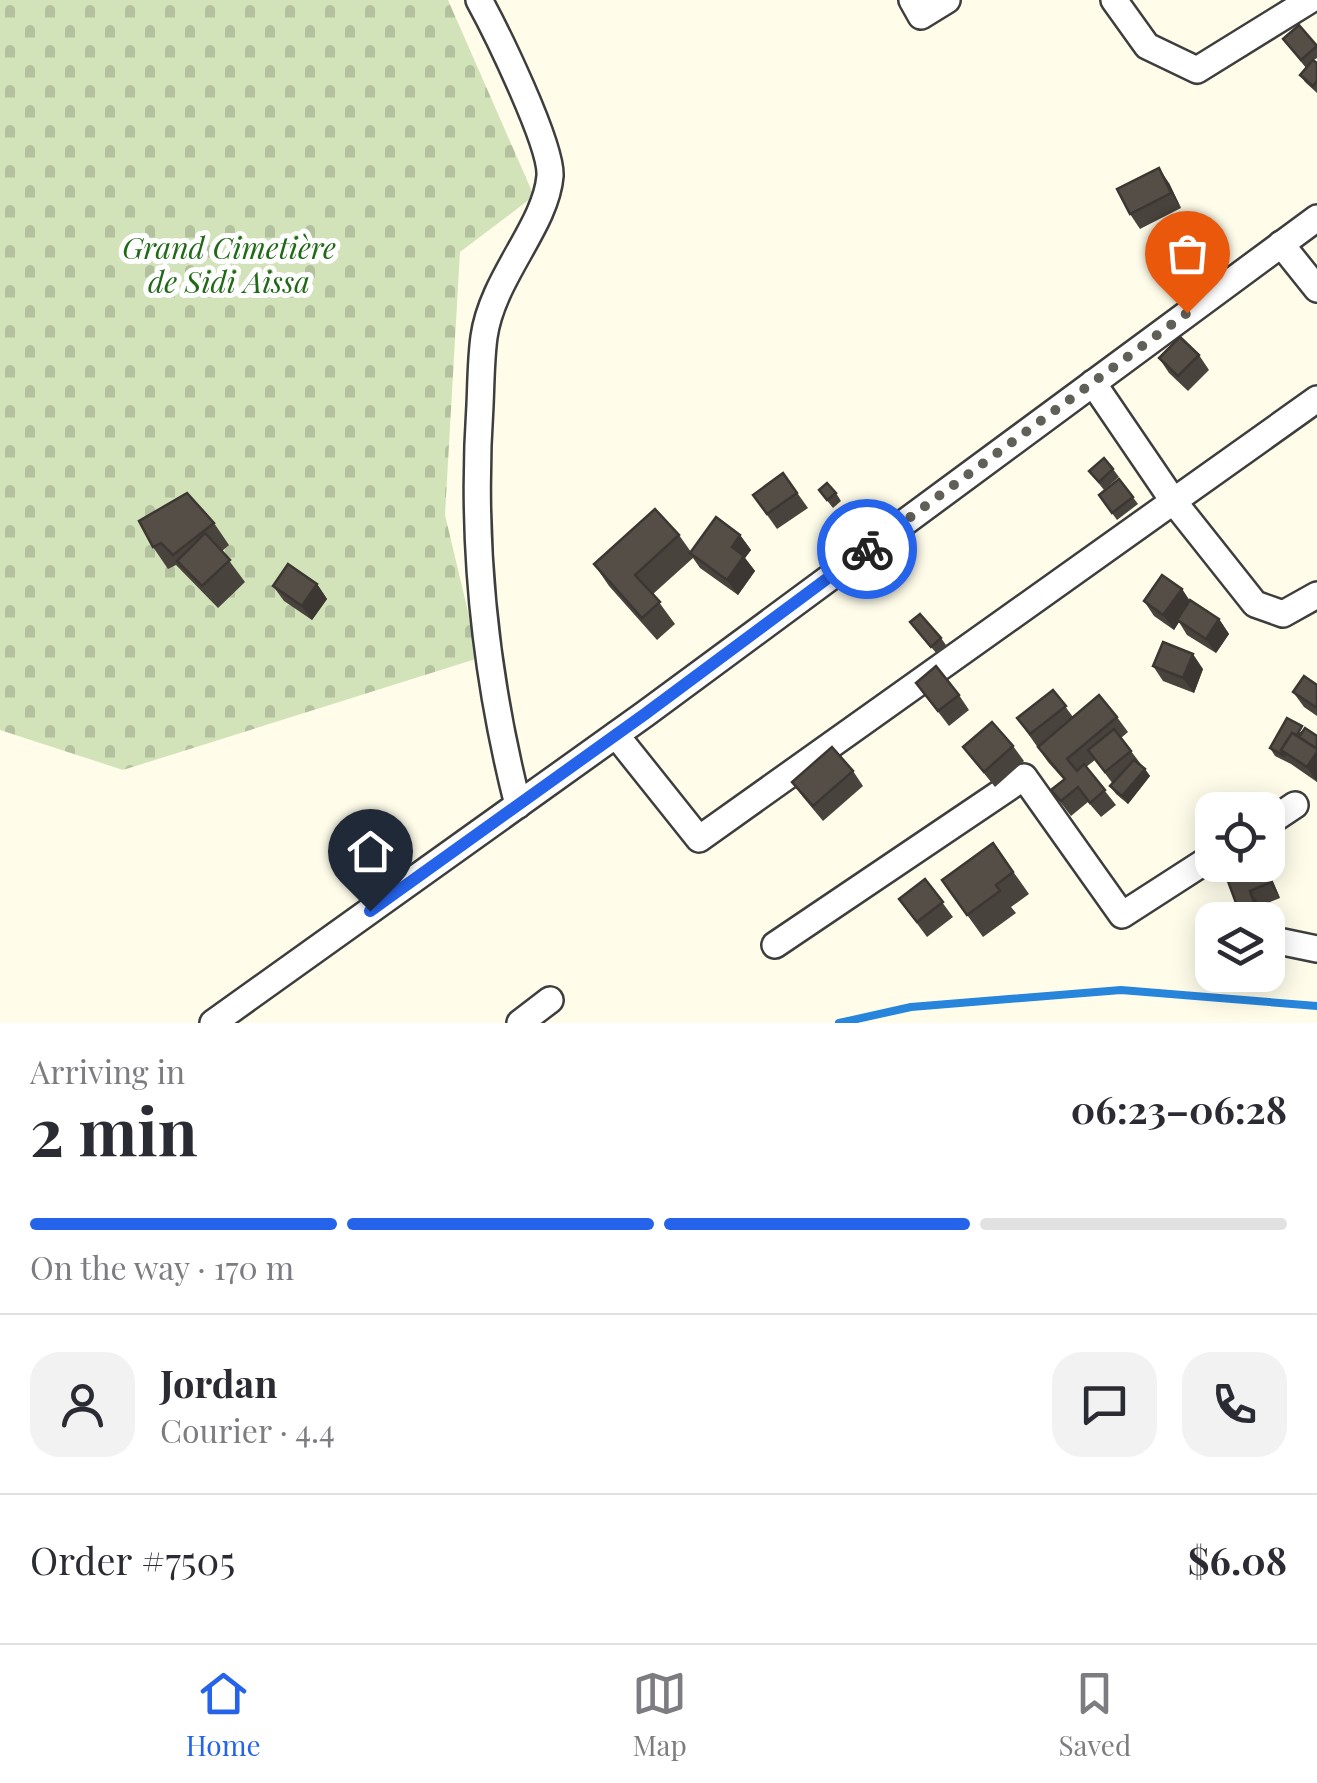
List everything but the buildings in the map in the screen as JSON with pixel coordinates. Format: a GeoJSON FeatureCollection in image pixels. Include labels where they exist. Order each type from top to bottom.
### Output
{"type":"FeatureCollection","features":[{"type":"Feature","properties":{"kind":"street"},"geometry":{"type":"LineString","coordinates":[[480,0],[538,129],[551,173],[543,205],[499,284],[484,334],[475,484],[492,687],[518,805]]}},
{"type":"Feature","properties":{"kind":"street"},"geometry":{"type":"LineString","coordinates":[[912,0],[922,16],[948,0]]}},
{"type":"Feature","properties":{"kind":"street"},"geometry":{"type":"LineString","coordinates":[[1114,0],[1148,46],[1198,70],[1310,0]]}},
{"type":"Feature","properties":{"kind":"street"},"geometry":{"type":"LineString","coordinates":[[220,1021],[616,735],[1317,218]]}},
{"type":"Feature","properties":{"kind":"street"},"geometry":{"type":"LineString","coordinates":[[1281,244],[1317,289]]}},
{"type":"Feature","properties":{"kind":"street"},"geometry":{"type":"LineString","coordinates":[[1092,383],[1174,502],[1255,604],[1283,614],[1310,609]]}},
{"type":"Feature","properties":{"kind":"street"},"geometry":{"type":"LineString","coordinates":[[616,735],[700,839],[1317,398]]}},
{"type":"Feature","properties":{"kind":"street"},"geometry":{"type":"LineString","coordinates":[[775,945],[1024,777],[1122,915],[1195,868]]}},
{"type":"Feature","properties":{"kind":"street"},"geometry":{"type":"LineString","coordinates":[[1285,812],[1295,806]]}},
{"type":"Feature","properties":{"kind":"street"},"geometry":{"type":"LineString","coordinates":[[1285,942],[1317,949]]}},
{"type":"Feature","properties":{"kind":"street"},"geometry":{"type":"LineString","coordinates":[[520,1023],[550,1000]]}},
{"type":"Feature","properties":{"kind":"green space","name":"Grand Cimetière de Sidi Aissa"},"geometry":{"type":"Polygon","coordinates":[[[0,0],[448,0],[534,196],[460,252],[445,515],[479,658],[123,770],[0,730],[0,0]]]}},
{"type":"Feature","properties":{"kind":"waterway"},"geometry":{"type":"LineString","coordinates":[[839,1023],[911,1007],[1121,990],[1317,1006]]}},
{"type":"Feature","properties":{"kind":"way so far"},"geometry":{"type":"LineString","coordinates":[[867,549],[1187,313]]}},
{"type":"Feature","properties":{"kind":"route"},"geometry":{"type":"LineString","coordinates":[[370,911],[867,549]]}}]}
